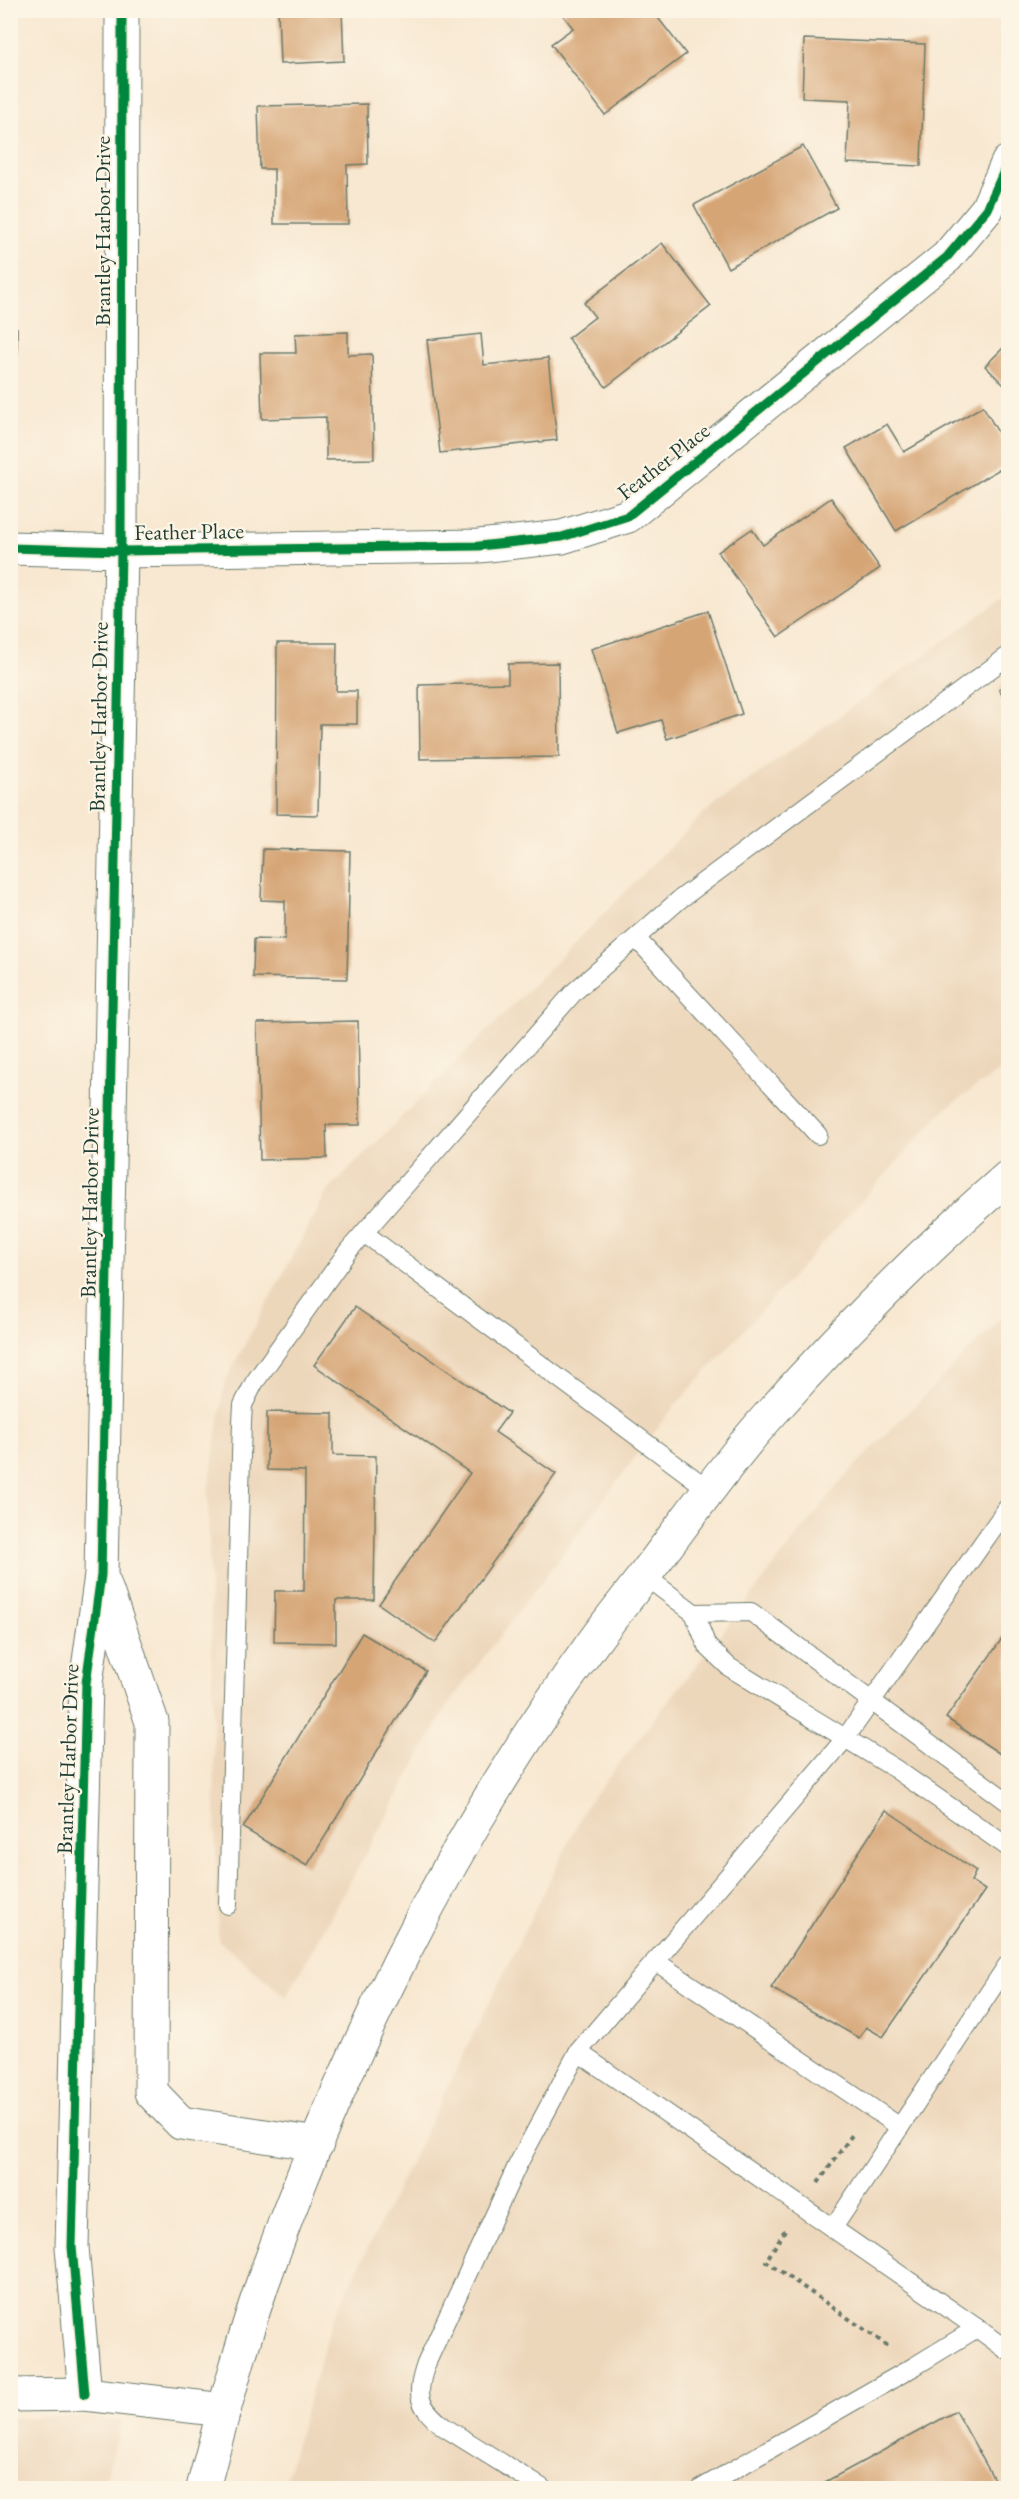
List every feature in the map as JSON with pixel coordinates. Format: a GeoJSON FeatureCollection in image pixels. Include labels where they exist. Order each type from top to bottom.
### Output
{"type":"FeatureCollection","features":[{"type":"Feature","properties":{"kind":"street","name":"Brantley Harbor Drive"},"geometry":{"type":"LineString","coordinates":[[85,2394],[72,2247],[86,1683],[101,1575],[121,551],[122,10]]}},
{"type":"Feature","properties":{"kind":"street","name":"Feather Place"},"geometry":{"type":"LineString","coordinates":[[10,548],[121,551],[479,546],[562,537],[628,516],[947,257],[987,209],[1008,162]]}},
{"type":"Feature","properties":{"kind":"street"},"geometry":{"type":"LineString","coordinates":[[203,2488],[262,2286],[350,2066],[388,1986],[457,1854],[517,1755],[586,1652],[708,1489],[763,1422],[821,1359],[944,1234],[1008,1177]]}},
{"type":"Feature","properties":{"kind":"street","name":"Brantley Harbor Drive"},"geometry":{"type":"LineString","coordinates":[[101,1575],[152,1722],[151,2091],[181,2123],[317,2144]]}},
{"type":"Feature","properties":{"kind":"street"},"geometry":{"type":"LineString","coordinates":[[10,2395],[85,2394],[224,2410]]}},
{"type":"Feature","properties":{"kind":"lane"},"geometry":{"type":"LineString","coordinates":[[228,1905],[243,1405],[261,1374],[348,1251],[574,992],[679,900],[1008,656]]}},
{"type":"Feature","properties":{"kind":"lane"},"geometry":{"type":"LineString","coordinates":[[636,938],[818,1135]]}},
{"type":"Feature","properties":{"kind":"lane"},"geometry":{"type":"LineString","coordinates":[[364,1233],[708,1489]]}},
{"type":"Feature","properties":{"kind":"lane"},"geometry":{"type":"LineString","coordinates":[[542,2488],[444,2427],[429,2415],[420,2401],[420,2382],[430,2354],[517,2166],[579,2052],[844,1740],[1008,1507]]}},
{"type":"Feature","properties":{"kind":"lane"},"geometry":{"type":"LineString","coordinates":[[645,1576],[694,1613],[707,1646],[729,1667],[844,1740],[894,1768],[1008,1847]]}},
{"type":"Feature","properties":{"kind":"lane"},"geometry":{"type":"LineString","coordinates":[[694,1613],[751,1612],[1008,1802]]}},
{"type":"Feature","properties":{"kind":"lane"},"geometry":{"type":"LineString","coordinates":[[655,1961],[900,2127]]}},
{"type":"Feature","properties":{"kind":"lane"},"geometry":{"type":"LineString","coordinates":[[833,2228],[1008,1964]]}},
{"type":"Feature","properties":{"kind":"lane"},"geometry":{"type":"LineString","coordinates":[[579,2052],[1008,2351]]}},
{"type":"Feature","properties":{"kind":"lane"},"geometry":{"type":"LineString","coordinates":[[702,2488],[977,2328]]}},
{"type":"Feature","properties":{"kind":"path"},"geometry":{"type":"LineString","coordinates":[[817,2184],[852,2135]]}},
{"type":"Feature","properties":{"kind":"path"},"geometry":{"type":"LineString","coordinates":[[790,2224],[766,2261],[896,2351]]}},
{"type":"Feature","properties":{"kind":"shaded area"},"geometry":{"type":"Polygon","coordinates":[[[1008,595],[1008,1065],[946,1108],[672,1409],[450,1702],[286,1997],[218,1940],[208,1493],[225,1381],[327,1192],[704,813],[1008,595]]]}},
{"type":"Feature","properties":{"kind":"shaded area"},"geometry":{"type":"Polygon","coordinates":[[[1008,1311],[1008,2488],[283,2488],[332,2321],[587,1805],[844,1477],[1008,1311]]]}},
{"type":"Feature","properties":{"kind":"shaded area"},"geometry":{"type":"Polygon","coordinates":[[[84,2417],[122,2421],[103,2488],[11,2488],[11,2418],[84,2417]]]}},
{"type":"Feature","properties":{"kind":"building"},"geometry":{"type":"Polygon","coordinates":[[[278,10],[342,10],[344,61],[280,64],[278,10]]]}},
{"type":"Feature","properties":{"kind":"building"},"geometry":{"type":"Polygon","coordinates":[[[566,10],[652,10],[686,54],[605,115],[551,44],[573,28],[562,14],[566,10]]]}},
{"type":"Feature","properties":{"kind":"building"},"geometry":{"type":"Polygon","coordinates":[[[804,39],[925,44],[921,166],[847,163],[850,100],[802,98],[804,39]]]}},
{"type":"Feature","properties":{"kind":"building"},"geometry":{"type":"Polygon","coordinates":[[[367,104],[368,164],[347,165],[348,224],[274,224],[274,169],[260,169],[258,106],[367,104]]]}},
{"type":"Feature","properties":{"kind":"building"},"geometry":{"type":"Polygon","coordinates":[[[803,146],[837,208],[728,268],[694,205],[803,146]]]}},
{"type":"Feature","properties":{"kind":"building"},"geometry":{"type":"Polygon","coordinates":[[[662,243],[711,306],[606,387],[568,338],[595,317],[584,303],[662,243]]]}},
{"type":"Feature","properties":{"kind":"building"},"geometry":{"type":"Polygon","coordinates":[[[10,327],[17,328],[17,356],[10,356],[10,327]]]}},
{"type":"Feature","properties":{"kind":"building"},"geometry":{"type":"Polygon","coordinates":[[[348,332],[348,355],[372,354],[374,459],[326,460],[326,417],[262,419],[260,353],[296,353],[295,334],[348,332]]]}},
{"type":"Feature","properties":{"kind":"building"},"geometry":{"type":"Polygon","coordinates":[[[481,334],[484,365],[548,358],[557,440],[440,453],[427,340],[481,334]]]}},
{"type":"Feature","properties":{"kind":"building"},"geometry":{"type":"Polygon","coordinates":[[[1008,343],[1008,389],[985,366],[1008,343]]]}},
{"type":"Feature","properties":{"kind":"building"},"geometry":{"type":"Polygon","coordinates":[[[983,406],[1008,450],[1008,464],[896,531],[846,448],[887,424],[904,452],[983,406]]]}},
{"type":"Feature","properties":{"kind":"building"},"geometry":{"type":"Polygon","coordinates":[[[831,498],[880,568],[778,637],[718,552],[752,529],[763,545],[831,498]]]}},
{"type":"Feature","properties":{"kind":"building"},"geometry":{"type":"Polygon","coordinates":[[[708,611],[742,714],[667,739],[661,720],[618,733],[591,649],[708,611]]]}},
{"type":"Feature","properties":{"kind":"building"},"geometry":{"type":"Polygon","coordinates":[[[277,643],[337,643],[336,691],[357,691],[357,724],[320,724],[318,815],[276,814],[277,643]]]}},
{"type":"Feature","properties":{"kind":"building"},"geometry":{"type":"Polygon","coordinates":[[[558,663],[559,757],[420,759],[419,685],[508,683],[508,664],[558,663]]]}},
{"type":"Feature","properties":{"kind":"building"},"geometry":{"type":"Polygon","coordinates":[[[1008,682],[1008,704],[999,689],[1008,682]]]}},
{"type":"Feature","properties":{"kind":"building"},"geometry":{"type":"Polygon","coordinates":[[[263,849],[350,851],[347,979],[253,977],[254,939],[285,940],[285,901],[261,900],[263,849]]]}},
{"type":"Feature","properties":{"kind":"building"},"geometry":{"type":"Polygon","coordinates":[[[358,1021],[360,1125],[326,1125],[327,1158],[260,1160],[257,1023],[358,1021]]]}},
{"type":"Feature","properties":{"kind":"building"},"geometry":{"type":"Polygon","coordinates":[[[355,1307],[509,1413],[495,1432],[556,1474],[435,1643],[379,1604],[470,1473],[314,1365],[355,1307]]]}},
{"type":"Feature","properties":{"kind":"building"},"geometry":{"type":"Polygon","coordinates":[[[267,1412],[333,1413],[333,1455],[376,1456],[374,1600],[336,1600],[336,1643],[274,1642],[275,1591],[304,1591],[305,1471],[267,1470],[267,1412]]]}},
{"type":"Feature","properties":{"kind":"building"},"geometry":{"type":"Polygon","coordinates":[[[1008,1630],[1008,1759],[946,1718],[1008,1630]]]}},
{"type":"Feature","properties":{"kind":"building"},"geometry":{"type":"Polygon","coordinates":[[[362,1633],[426,1671],[307,1866],[243,1828],[362,1633]]]}},
{"type":"Feature","properties":{"kind":"building"},"geometry":{"type":"Polygon","coordinates":[[[886,1810],[976,1871],[971,1881],[985,1890],[883,2037],[866,2027],[859,2038],[771,1988],[886,1810]]]}},
{"type":"Feature","properties":{"kind":"building"},"geometry":{"type":"Polygon","coordinates":[[[956,2411],[999,2488],[814,2488],[956,2411]]]}},
{"type":"Feature","properties":{"kind":"cycle path"},"geometry":{"type":"LineString","coordinates":[[85,2394],[72,2247],[86,1683],[101,1575],[121,551],[122,10]]}},
{"type":"Feature","properties":{"kind":"cycle path"},"geometry":{"type":"LineString","coordinates":[[10,548],[121,551],[479,546],[562,537],[628,516],[947,257],[987,209],[1008,162]]}}]}
